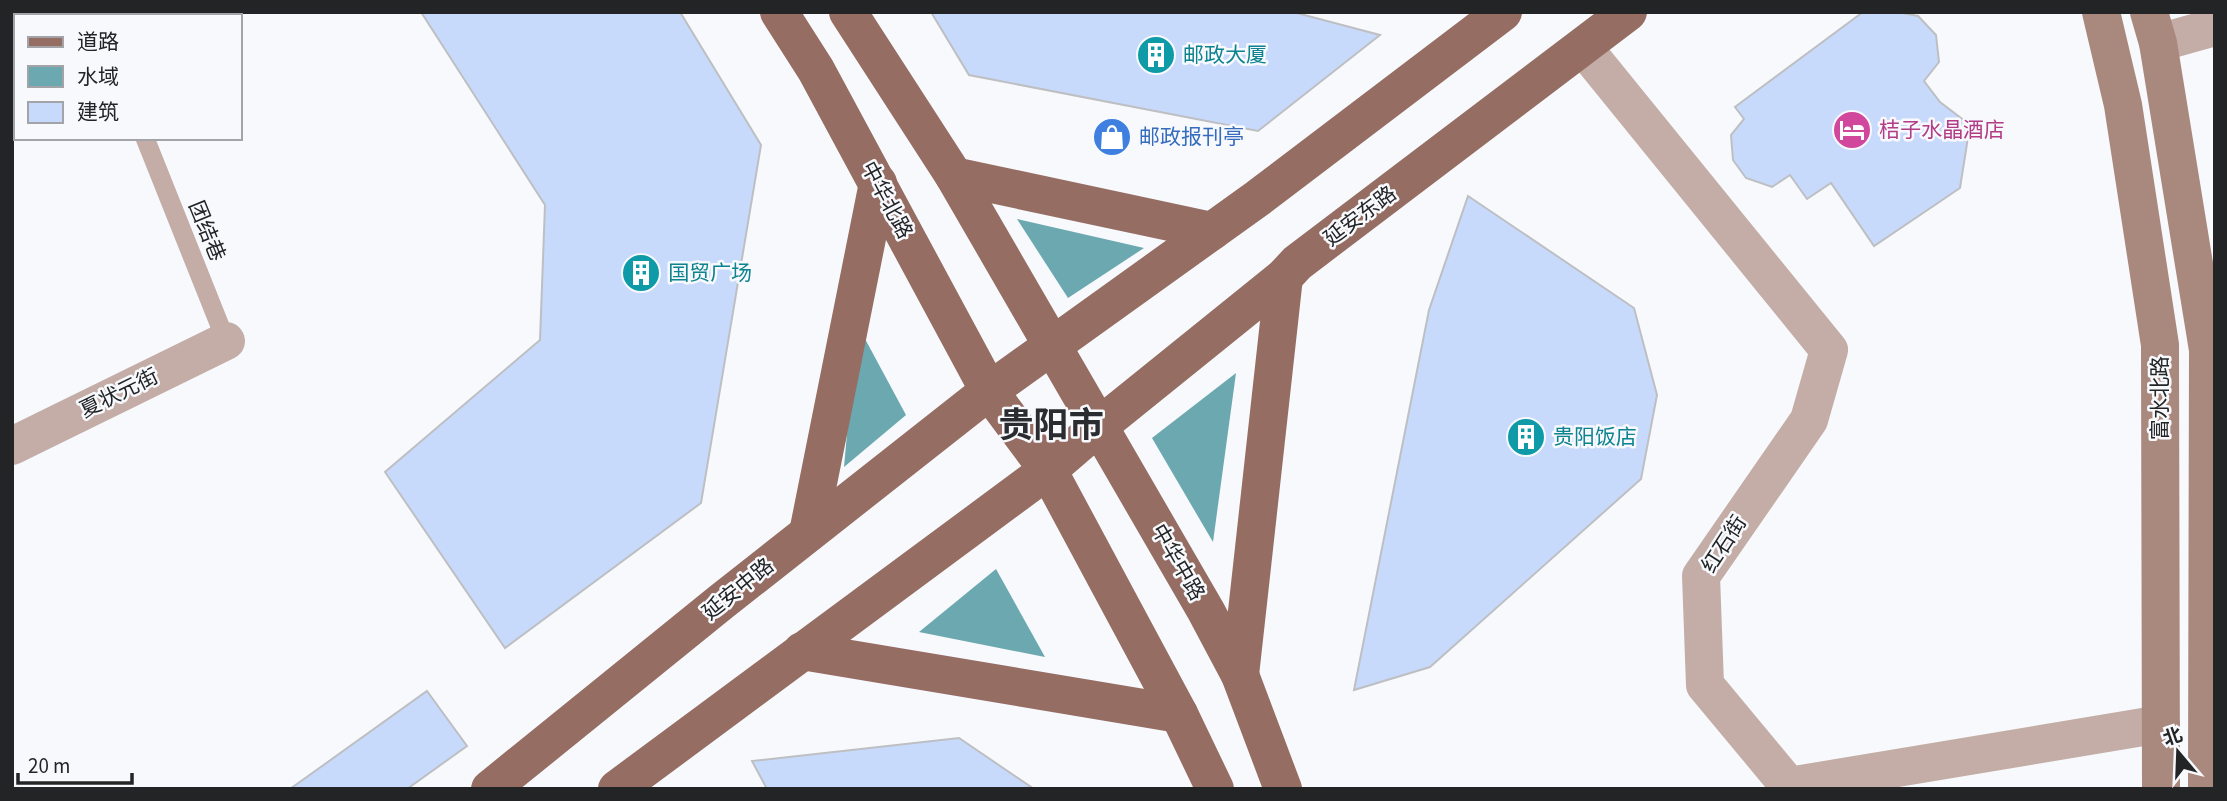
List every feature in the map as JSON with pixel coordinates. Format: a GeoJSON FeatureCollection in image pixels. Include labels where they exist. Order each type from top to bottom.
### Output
{"type":"FeatureCollection","features":[{"type":"Feature","properties":{"kind":"main road","name":"中华北路"},"geometry":{"type":"LineString","coordinates":[[779,12],[816,70],[989,391]]}},
{"type":"Feature","properties":{"kind":"main road"},"geometry":{"type":"LineString","coordinates":[[848,12],[954,176],[1051,346]]}},
{"type":"Feature","properties":{"kind":"main road"},"geometry":{"type":"LineString","coordinates":[[1214,789],[1179,714],[1048,470],[989,391],[1212,232],[1503,12]]}},
{"type":"Feature","properties":{"kind":"main road","name":"延安东路"},"geometry":{"type":"LineString","coordinates":[[1098,427],[1297,263],[1628,12]]}},
{"type":"Feature","properties":{"kind":"main road","name":"富水北路"},"geometry":{"type":"LineString","coordinates":[[2101,12],[2123,105],[2160,345],[2161,789]]}},
{"type":"Feature","properties":{"kind":"main road"},"geometry":{"type":"LineString","coordinates":[[2153,28],[2207,350],[2207,789]]}},
{"type":"Feature","properties":{"kind":"main road"},"geometry":{"type":"LineString","coordinates":[[954,176],[1212,232]]}},
{"type":"Feature","properties":{"kind":"main road"},"geometry":{"type":"LineString","coordinates":[[808,533],[878,183]]}},
{"type":"Feature","properties":{"kind":"main road"},"geometry":{"type":"LineString","coordinates":[[1240,675],[1284,276]]}},
{"type":"Feature","properties":{"kind":"main road","name":"中华中路"},"geometry":{"type":"LineString","coordinates":[[1051,346],[1206,611],[1240,675],[1283,789]]}},
{"type":"Feature","properties":{"kind":"main road","name":"延安中路"},"geometry":{"type":"LineString","coordinates":[[490,789],[989,391]]}},
{"type":"Feature","properties":{"kind":"main road"},"geometry":{"type":"LineString","coordinates":[[617,789],[1048,470],[1098,427]]}},
{"type":"Feature","properties":{"kind":"main road"},"geometry":{"type":"LineString","coordinates":[[802,652],[1179,714]]}},
{"type":"Feature","properties":{"kind":"street"},"geometry":{"type":"LineString","coordinates":[[2153,28],[2215,27]]}},
{"type":"Feature","properties":{"kind":"street","name":"红石街"},"geometry":{"type":"LineString","coordinates":[[1583,47],[1829,350],[1809,420],[1701,576],[1705,685],[1789,786],[2161,724]]}},
{"type":"Feature","properties":{"kind":"street","name":"夏状元街"},"geometry":{"type":"LineString","coordinates":[[12,446],[226,341]]}},
{"type":"Feature","properties":{"kind":"lane","name":"团结巷"},"geometry":{"type":"LineString","coordinates":[[146,140],[226,341]]}},
{"type":"Feature","properties":{"kind":"water"},"geometry":{"type":"Polygon","coordinates":[[[1017,219],[1144,248],[1068,298],[1017,219]]]}},
{"type":"Feature","properties":{"kind":"water"},"geometry":{"type":"Polygon","coordinates":[[[857,324],[906,415],[844,467],[857,324]]]}},
{"type":"Feature","properties":{"kind":"water"},"geometry":{"type":"Polygon","coordinates":[[[1236,373],[1213,542],[1152,438],[1236,373]]]}},
{"type":"Feature","properties":{"kind":"water"},"geometry":{"type":"Polygon","coordinates":[[[996,569],[1045,657],[919,632],[996,569]]]}},
{"type":"Feature","properties":{"kind":"building","name":"国贸广场"},"geometry":{"type":"Polygon","coordinates":[[[421,12],[680,12],[761,145],[701,503],[505,648],[385,472],[540,340],[545,205],[421,12]]]}},
{"type":"Feature","properties":{"kind":"building","name":"邮政大厦"},"geometry":{"type":"Polygon","coordinates":[[[931,12],[1293,12],[1380,35],[1258,131],[969,75],[931,12]]]}},
{"type":"Feature","properties":{"kind":"building","name":"桔子水晶酒店"},"geometry":{"type":"Polygon","coordinates":[[[1863,12],[1897,12],[1918,16],[1936,35],[1939,62],[1924,81],[1940,102],[1970,125],[1960,188],[1874,246],[1831,183],[1807,199],[1790,175],[1772,187],[1746,178],[1733,160],[1731,135],[1744,119],[1735,107],[1863,12]]]}},
{"type":"Feature","properties":{"kind":"building","name":"贵阳饭店"},"geometry":{"type":"Polygon","coordinates":[[[1468,196],[1634,308],[1657,395],[1641,479],[1430,667],[1354,690],[1429,310],[1468,196]]]}},
{"type":"Feature","properties":{"kind":"building"},"geometry":{"type":"Polygon","coordinates":[[[427,691],[467,746],[407,789],[290,789],[427,691]]]}},
{"type":"Feature","properties":{"kind":"building"},"geometry":{"type":"Polygon","coordinates":[[[959,738],[1034,789],[767,789],[752,761],[959,738]]]}},
{"type":"Feature","properties":{"kind":"place","name":"邮政大厦"},"geometry":{"type":"Point","coordinates":[1156,55]}},
{"type":"Feature","properties":{"kind":"place","name":"桔子水晶酒店"},"geometry":{"type":"Point","coordinates":[1852,130]}},
{"type":"Feature","properties":{"kind":"place","name":"邮政报刊亭"},"geometry":{"type":"Point","coordinates":[1112,137]}},
{"type":"Feature","properties":{"kind":"place","name":"国贸广场"},"geometry":{"type":"Point","coordinates":[641,273]}},
{"type":"Feature","properties":{"kind":"place","name":"贵阳饭店"},"geometry":{"type":"Point","coordinates":[1526,437]}},
{"type":"Feature","properties":{"kind":"district","name":"贵阳市"},"geometry":{"type":"Point","coordinates":[1051,426]}}]}
